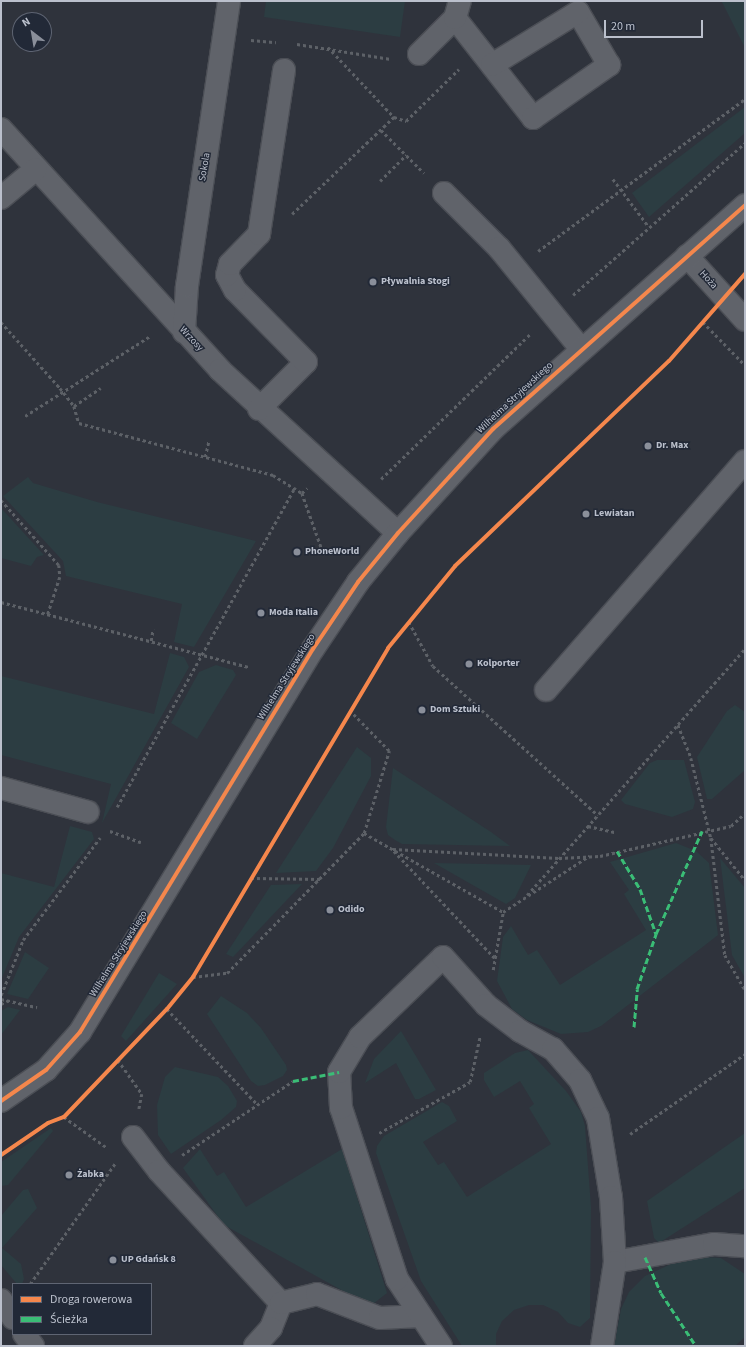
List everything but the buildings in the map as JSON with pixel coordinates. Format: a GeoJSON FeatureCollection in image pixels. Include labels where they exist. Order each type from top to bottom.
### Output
{"type":"FeatureCollection","features":[{"type":"Feature","properties":{"kind":"street","name":"Sokola"},"geometry":{"type":"LineString","coordinates":[[184,332],[187,286],[229,1]]}},
{"type":"Feature","properties":{"kind":"street"},"geometry":{"type":"LineString","coordinates":[[419,54],[458,10],[486,57],[533,118],[609,65],[578,12],[486,57]]}},
{"type":"Feature","properties":{"kind":"street"},"geometry":{"type":"LineString","coordinates":[[259,409],[306,362],[235,290],[227,275],[230,264],[259,234],[284,70]]}},
{"type":"Feature","properties":{"kind":"street","name":"Wrzosy"},"geometry":{"type":"LineString","coordinates":[[1,129],[184,332],[259,409],[398,533]]}},
{"type":"Feature","properties":{"kind":"street"},"geometry":{"type":"LineString","coordinates":[[1,198],[36,169]]}},
{"type":"Feature","properties":{"kind":"street"},"geometry":{"type":"LineString","coordinates":[[444,193],[499,248],[581,349]]}},
{"type":"Feature","properties":{"kind":"street","name":"Wilhelma Stryjewskiego"},"geometry":{"type":"LineString","coordinates":[[1,1101],[46,1070],[80,1032],[313,649],[358,582],[398,533],[493,429],[581,349],[745,205]]}},
{"type":"Feature","properties":{"kind":"street","name":"Hoża"},"geometry":{"type":"LineString","coordinates":[[687,256],[745,320]]}},
{"type":"Feature","properties":{"kind":"street"},"geometry":{"type":"LineString","coordinates":[[546,690],[745,461]]}},
{"type":"Feature","properties":{"kind":"street"},"geometry":{"type":"LineString","coordinates":[[1,788],[88,812]]}},
{"type":"Feature","properties":{"kind":"street"},"geometry":{"type":"LineString","coordinates":[[441,1346],[397,1279],[341,1108],[339,1072],[360,1037],[443,957],[486,1005],[520,1031],[553,1049],[580,1080],[598,1118],[611,1197],[614,1262],[602,1346]]}},
{"type":"Feature","properties":{"kind":"street"},"geometry":{"type":"LineString","coordinates":[[133,1137],[159,1171],[281,1303]]}},
{"type":"Feature","properties":{"kind":"street"},"geometry":{"type":"LineString","coordinates":[[614,1262],[714,1244],[745,1246]]}},
{"type":"Feature","properties":{"kind":"street"},"geometry":{"type":"LineString","coordinates":[[281,1303],[317,1294],[380,1318],[421,1316]]}},
{"type":"Feature","properties":{"kind":"street"},"geometry":{"type":"LineString","coordinates":[[1,1300],[12,1316]]}},
{"type":"Feature","properties":{"kind":"street"},"geometry":{"type":"LineString","coordinates":[[255,1346],[271,1328],[281,1303]]}},
{"type":"Feature","properties":{"kind":"street"},"geometry":{"type":"LineString","coordinates":[[25,1335],[32,1346]]}},
{"type":"Feature","properties":{"kind":"path"},"geometry":{"type":"LineString","coordinates":[[419,54],[397,60],[328,47],[394,117],[406,121],[486,57]]}},
{"type":"Feature","properties":{"kind":"path"},"geometry":{"type":"LineString","coordinates":[[515,268],[745,99]]}},
{"type":"Feature","properties":{"kind":"path"},"geometry":{"type":"LineString","coordinates":[[290,216],[394,117]]}},
{"type":"Feature","properties":{"kind":"path"},"geometry":{"type":"LineString","coordinates":[[381,130],[444,193]]}},
{"type":"Feature","properties":{"kind":"path"},"geometry":{"type":"LineString","coordinates":[[378,482],[552,314],[745,142]]}},
{"type":"Feature","properties":{"kind":"path"},"geometry":{"type":"LineString","coordinates":[[380,181],[406,155]]}},
{"type":"Feature","properties":{"kind":"path"},"geometry":{"type":"LineString","coordinates":[[613,179],[648,227]]}},
{"type":"Feature","properties":{"kind":"path"},"geometry":{"type":"LineString","coordinates":[[1,322],[74,406],[79,423],[273,475],[302,492],[324,555]]}},
{"type":"Feature","properties":{"kind":"path"},"geometry":{"type":"LineString","coordinates":[[702,322],[745,365]]}},
{"type":"Feature","properties":{"kind":"path"},"geometry":{"type":"LineString","coordinates":[[25,416],[156,333]]}},
{"type":"Feature","properties":{"kind":"path"},"geometry":{"type":"LineString","coordinates":[[74,406],[101,388]]}},
{"type":"Feature","properties":{"kind":"path"},"geometry":{"type":"LineString","coordinates":[[205,457],[209,440]]}},
{"type":"Feature","properties":{"kind":"path"},"geometry":{"type":"LineString","coordinates":[[302,492],[311,484]]}},
{"type":"Feature","properties":{"kind":"path"},"geometry":{"type":"LineString","coordinates":[[114,812],[295,487]]}},
{"type":"Feature","properties":{"kind":"path"},"geometry":{"type":"LineString","coordinates":[[1,500],[59,565],[60,577],[48,614]]}},
{"type":"Feature","properties":{"kind":"path"},"geometry":{"type":"LineString","coordinates":[[1,602],[249,667]]}},
{"type":"Feature","properties":{"kind":"path"},"geometry":{"type":"LineString","coordinates":[[409,622],[433,666],[598,815]]}},
{"type":"Feature","properties":{"kind":"path"},"geometry":{"type":"LineString","coordinates":[[151,641],[153,629]]}},
{"type":"Feature","properties":{"kind":"path"},"geometry":{"type":"LineString","coordinates":[[524,898],[745,649]]}},
{"type":"Feature","properties":{"kind":"path"},"geometry":{"type":"LineString","coordinates":[[193,976],[227,973],[322,880],[364,833],[389,752],[350,711]]}},
{"type":"Feature","properties":{"kind":"path"},"geometry":{"type":"LineString","coordinates":[[678,724],[691,758],[711,838],[726,955],[745,989]]}},
{"type":"Feature","properties":{"kind":"path"},"geometry":{"type":"LineString","coordinates":[[393,849],[559,858],[588,856],[709,829],[731,826],[745,813]]}},
{"type":"Feature","properties":{"kind":"path"},"geometry":{"type":"LineString","coordinates":[[106,830],[109,824]]}},
{"type":"Feature","properties":{"kind":"path"},"geometry":{"type":"LineString","coordinates":[[588,826],[614,832]]}},
{"type":"Feature","properties":{"kind":"path"},"geometry":{"type":"LineString","coordinates":[[364,833],[503,912],[588,856]]}},
{"type":"Feature","properties":{"kind":"path"},"geometry":{"type":"LineString","coordinates":[[1,995],[24,940],[102,835]]}},
{"type":"Feature","properties":{"kind":"path"},"geometry":{"type":"LineString","coordinates":[[711,838],[745,880]]}},
{"type":"Feature","properties":{"kind":"path"},"geometry":{"type":"LineString","coordinates":[[393,849],[495,959]]}},
{"type":"Feature","properties":{"kind":"path"},"geometry":{"type":"LineString","coordinates":[[251,878],[322,880]]}},
{"type":"Feature","properties":{"kind":"path"},"geometry":{"type":"LineString","coordinates":[[1,999],[37,1007]]}},
{"type":"Feature","properties":{"kind":"path"},"geometry":{"type":"LineString","coordinates":[[1,1004],[8,1001]]}},
{"type":"Feature","properties":{"kind":"path"},"geometry":{"type":"LineString","coordinates":[[167,1009],[257,1104]]}},
{"type":"Feature","properties":{"kind":"path"},"geometry":{"type":"LineString","coordinates":[[624,1138],[745,1054]]}},
{"type":"Feature","properties":{"kind":"path"},"geometry":{"type":"LineString","coordinates":[[31,1283],[133,1137],[142,1094],[118,1060]]}},
{"type":"Feature","properties":{"kind":"path"},"geometry":{"type":"LineString","coordinates":[[159,1171],[293,1081]]}},
{"type":"Feature","properties":{"kind":"path"},"geometry":{"type":"LineString","coordinates":[[355,1148],[418,1110]]}},
{"type":"Feature","properties":{"kind":"path"},"geometry":{"type":"LineString","coordinates":[[59,1119],[64,1117],[120,1157]]}},
{"type":"Feature","properties":{"kind":"shaded area"},"geometry":{"type":"Polygon","coordinates":[[[266,1],[405,1],[400,37],[264,17],[266,1]]]}},
{"type":"Feature","properties":{"kind":"shaded area"},"geometry":{"type":"Polygon","coordinates":[[[721,1],[745,1],[745,48],[723,4],[721,1]]]}},
{"type":"Feature","properties":{"kind":"shaded area"},"geometry":{"type":"Polygon","coordinates":[[[745,107],[745,133],[649,217],[632,193],[745,107]]]}},
{"type":"Feature","properties":{"kind":"shaded area"},"geometry":{"type":"Polygon","coordinates":[[[28,477],[33,483],[97,502],[256,541],[194,647],[174,642],[182,604],[66,576],[63,561],[3,496],[28,477]]]}},
{"type":"Feature","properties":{"kind":"shaded area"},"geometry":{"type":"Polygon","coordinates":[[[1,508],[44,555],[37,557],[31,566],[1,558],[1,508]]]}},
{"type":"Feature","properties":{"kind":"shaded area"},"geometry":{"type":"Polygon","coordinates":[[[170,653],[184,657],[189,667],[102,823],[111,784],[1,755],[1,676],[154,714],[170,653]]]}},
{"type":"Feature","properties":{"kind":"shaded area"},"geometry":{"type":"Polygon","coordinates":[[[216,665],[233,670],[236,675],[197,739],[171,723],[199,672],[216,665]]]}},
{"type":"Feature","properties":{"kind":"shaded area"},"geometry":{"type":"Polygon","coordinates":[[[735,705],[745,712],[745,770],[712,799],[707,799],[697,757],[727,711],[735,705]]]}},
{"type":"Feature","properties":{"kind":"shaded area"},"geometry":{"type":"Polygon","coordinates":[[[357,747],[371,758],[371,776],[333,848],[316,871],[276,873],[357,747]]]}},
{"type":"Feature","properties":{"kind":"shaded area"},"geometry":{"type":"Polygon","coordinates":[[[657,760],[684,760],[695,802],[693,809],[672,817],[625,804],[621,800],[650,763],[657,760]]]}},
{"type":"Feature","properties":{"kind":"shaded area"},"geometry":{"type":"Polygon","coordinates":[[[393,768],[510,846],[402,844],[395,840],[388,835],[386,827],[393,768]]]}},
{"type":"Feature","properties":{"kind":"shaded area"},"geometry":{"type":"Polygon","coordinates":[[[70,826],[92,832],[94,839],[19,937],[1,980],[1,873],[54,887],[70,826]]]}},
{"type":"Feature","properties":{"kind":"shaded area"},"geometry":{"type":"Polygon","coordinates":[[[676,843],[696,851],[709,863],[718,935],[601,1026],[588,1032],[561,1034],[527,1020],[512,1009],[497,981],[503,937],[511,926],[528,955],[537,950],[560,985],[646,930],[624,894],[629,890],[610,862],[676,843]]]}},
{"type":"Feature","properties":{"kind":"shaded area"},"geometry":{"type":"Polygon","coordinates":[[[720,858],[745,888],[745,978],[732,955],[720,858]]]}},
{"type":"Feature","properties":{"kind":"shaded area"},"geometry":{"type":"Polygon","coordinates":[[[434,863],[531,865],[515,898],[506,904],[434,863]]]}},
{"type":"Feature","properties":{"kind":"shaded area"},"geometry":{"type":"Polygon","coordinates":[[[302,884],[233,957],[226,954],[271,885],[302,884]]]}},
{"type":"Feature","properties":{"kind":"shaded area"},"geometry":{"type":"Polygon","coordinates":[[[25,952],[49,968],[28,999],[7,994],[25,952]]]}},
{"type":"Feature","properties":{"kind":"shaded area"},"geometry":{"type":"Polygon","coordinates":[[[159,973],[177,984],[126,1041],[121,1036],[159,973]]]}},
{"type":"Feature","properties":{"kind":"shaded area"},"geometry":{"type":"Polygon","coordinates":[[[221,996],[247,1013],[261,1028],[286,1065],[287,1070],[283,1076],[265,1085],[258,1086],[251,1081],[207,1014],[221,996]]]}},
{"type":"Feature","properties":{"kind":"shaded area"},"geometry":{"type":"Polygon","coordinates":[[[8,1007],[20,1010],[1,1035],[1,1011],[8,1007]]]}},
{"type":"Feature","properties":{"kind":"shaded area"},"geometry":{"type":"Polygon","coordinates":[[[401,1031],[436,1090],[419,1099],[415,1099],[396,1063],[365,1083],[374,1059],[401,1031]]]}},
{"type":"Feature","properties":{"kind":"shaded area"},"geometry":{"type":"Polygon","coordinates":[[[528,1050],[566,1091],[581,1112],[585,1126],[591,1207],[590,1318],[580,1327],[568,1323],[558,1312],[543,1305],[529,1305],[514,1310],[502,1321],[496,1334],[496,1346],[462,1346],[421,1281],[376,1153],[377,1146],[384,1136],[442,1102],[449,1106],[457,1121],[423,1142],[438,1165],[444,1162],[467,1197],[551,1144],[529,1108],[534,1104],[520,1081],[494,1097],[484,1080],[484,1073],[515,1053],[528,1050]]]}},
{"type":"Feature","properties":{"kind":"shaded area"},"geometry":{"type":"Polygon","coordinates":[[[175,1067],[218,1077],[228,1086],[237,1101],[236,1107],[221,1120],[171,1154],[158,1135],[157,1105],[165,1077],[175,1067]]]}},
{"type":"Feature","properties":{"kind":"shaded area"},"geometry":{"type":"Polygon","coordinates":[[[51,1128],[53,1131],[8,1185],[1,1186],[1,1162],[51,1128]]]}},
{"type":"Feature","properties":{"kind":"shaded area"},"geometry":{"type":"Polygon","coordinates":[[[745,1133],[745,1188],[659,1243],[654,1238],[647,1201],[745,1133]]]}},
{"type":"Feature","properties":{"kind":"shaded area"},"geometry":{"type":"Polygon","coordinates":[[[200,1149],[217,1176],[224,1172],[246,1207],[342,1149],[387,1293],[373,1304],[363,1302],[224,1225],[183,1168],[200,1149]]]}},
{"type":"Feature","properties":{"kind":"shaded area"},"geometry":{"type":"Polygon","coordinates":[[[28,1189],[37,1208],[2,1248],[21,1264],[24,1279],[22,1283],[16,1283],[1,1265],[1,1216],[23,1190],[28,1189]]]}},
{"type":"Feature","properties":{"kind":"shaded area"},"geometry":{"type":"Polygon","coordinates":[[[704,1257],[721,1258],[745,1274],[745,1337],[735,1346],[614,1346],[621,1309],[629,1292],[645,1276],[671,1264],[704,1257]]]}},
{"type":"Feature","properties":{"kind":"marked path"},"geometry":{"type":"LineString","coordinates":[[634,1027],[637,989],[656,934],[702,831]]}},
{"type":"Feature","properties":{"kind":"marked path"},"geometry":{"type":"LineString","coordinates":[[617,851],[640,889],[656,934]]}},
{"type":"Feature","properties":{"kind":"marked path"},"geometry":{"type":"LineString","coordinates":[[293,1081],[339,1072]]}},
{"type":"Feature","properties":{"kind":"marked path"},"geometry":{"type":"LineString","coordinates":[[645,1257],[661,1293],[696,1346]]}},
{"type":"Feature","properties":{"kind":"cycle path"},"geometry":{"type":"LineString","coordinates":[[1,1101],[46,1070],[80,1032],[313,649],[358,582],[398,533],[493,429],[745,205]]}},
{"type":"Feature","properties":{"kind":"cycle path"},"geometry":{"type":"LineString","coordinates":[[1,1155],[48,1123],[64,1117],[167,1009],[193,977],[388,648],[455,566],[669,361],[745,274]]}},
{"type":"Feature","properties":{"kind":"place","name":"Pływalnia Stogi"},"geometry":{"type":"Point","coordinates":[373,282]}},
{"type":"Feature","properties":{"kind":"place","name":"Dr. Max"},"geometry":{"type":"Point","coordinates":[648,446]}},
{"type":"Feature","properties":{"kind":"place","name":"Lewiatan"},"geometry":{"type":"Point","coordinates":[586,514]}},
{"type":"Feature","properties":{"kind":"place","name":"PhoneWorld"},"geometry":{"type":"Point","coordinates":[297,552]}},
{"type":"Feature","properties":{"kind":"place","name":"Moda Italia"},"geometry":{"type":"Point","coordinates":[261,613]}},
{"type":"Feature","properties":{"kind":"place","name":"Kolporter"},"geometry":{"type":"Point","coordinates":[469,664]}},
{"type":"Feature","properties":{"kind":"place","name":"Dom Sztuki"},"geometry":{"type":"Point","coordinates":[422,710]}},
{"type":"Feature","properties":{"kind":"place","name":"Odido"},"geometry":{"type":"Point","coordinates":[330,910]}},
{"type":"Feature","properties":{"kind":"place","name":"Żabka"},"geometry":{"type":"Point","coordinates":[69,1175]}},
{"type":"Feature","properties":{"kind":"place","name":"UP Gdańsk 8"},"geometry":{"type":"Point","coordinates":[113,1260]}}]}
